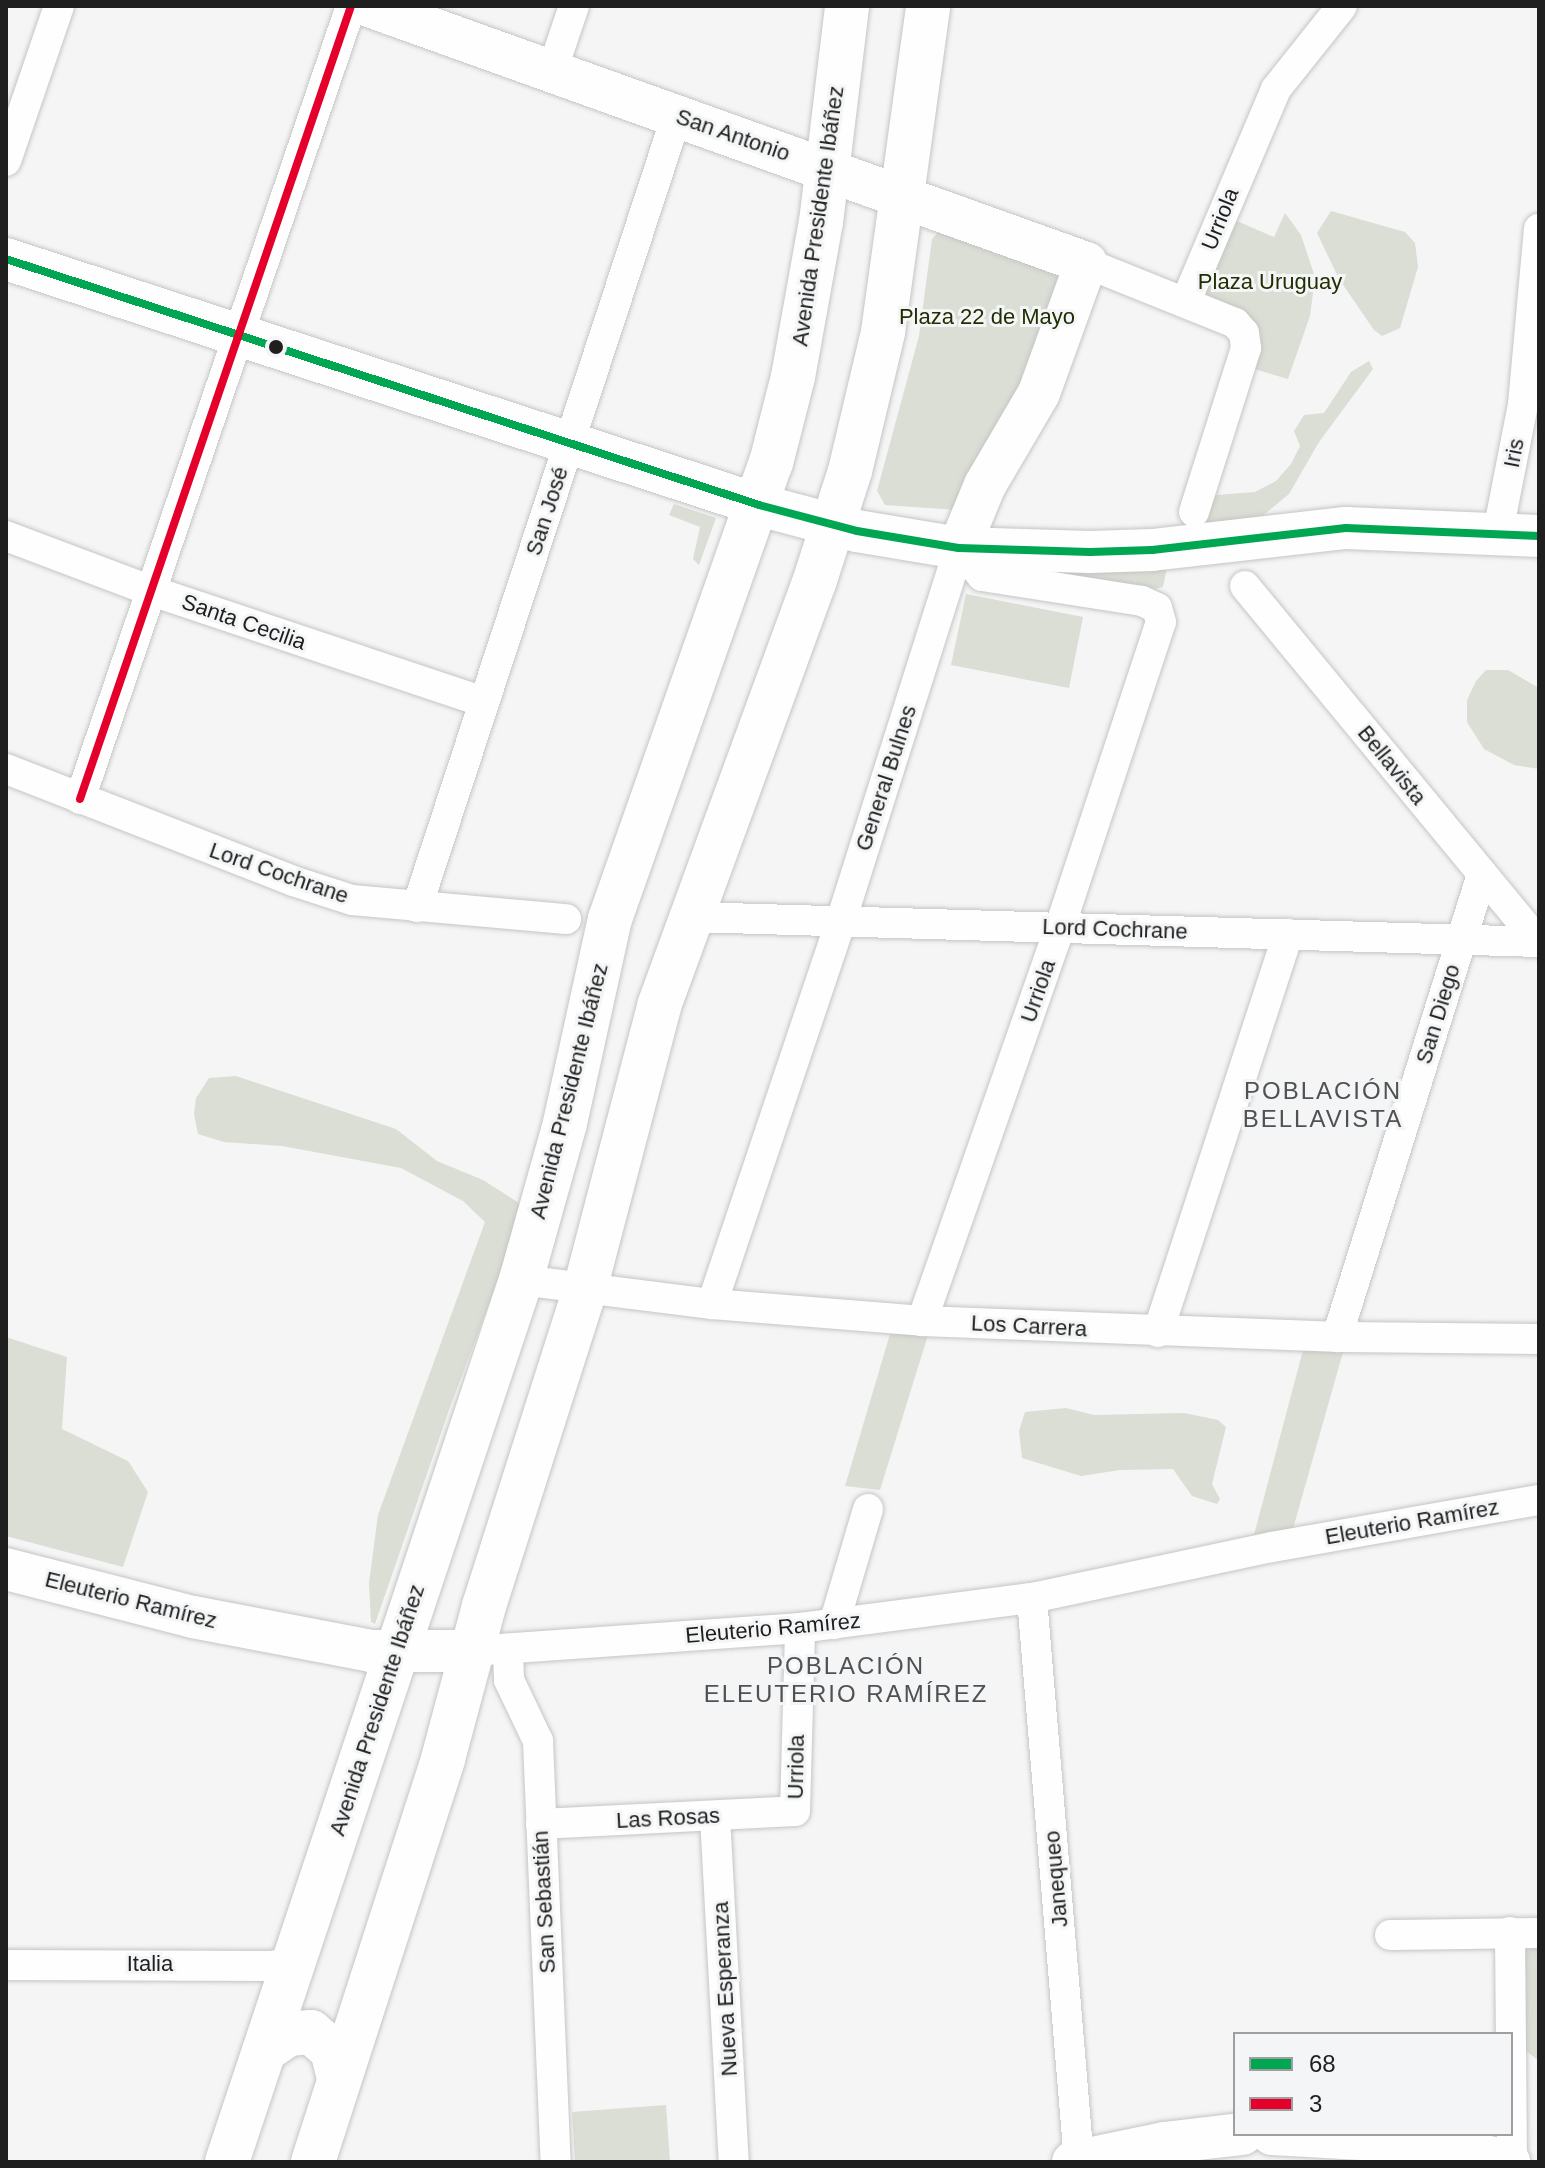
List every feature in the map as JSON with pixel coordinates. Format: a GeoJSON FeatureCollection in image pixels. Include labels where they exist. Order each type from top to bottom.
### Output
{"type":"FeatureCollection","features":[{"type":"Feature","properties":{"kind":"main road","name":"Avenida Presidente Ibáñez"},"geometry":{"type":"LineString","coordinates":[[227,2162],[521,1280],[565,1123],[610,919],[759,505],[802,334],[847,6]]}},
{"type":"Feature","properties":{"kind":"main road"},"geometry":{"type":"LineString","coordinates":[[313,2162],[443,1759],[490,1650],[642,1063],[833,527],[883,332],[928,6]]}},
{"type":"Feature","properties":{"kind":"main road","name":"San Antonio"},"geometry":{"type":"LineString","coordinates":[[375,8],[1086,263]]}},
{"type":"Feature","properties":{"kind":"main road"},"geometry":{"type":"LineString","coordinates":[[6,259],[833,527],[959,548],[1121,552],[1308,530],[1360,527],[1539,536]]}},
{"type":"Feature","properties":{"kind":"main road","name":"General Bulnes"},"geometry":{"type":"LineString","coordinates":[[959,548],[985,485],[1039,393],[1086,263]]}},
{"type":"Feature","properties":{"kind":"main road","name":"Eleuterio Ramírez"},"geometry":{"type":"LineString","coordinates":[[6,1569],[193,1617],[395,1654],[490,1650]]}},
{"type":"Feature","properties":{"kind":"main road"},"geometry":{"type":"LineString","coordinates":[[264,2051],[288,2034],[311,2032],[332,2050],[339,2079]]}},
{"type":"Feature","properties":{"kind":"main road"},"geometry":{"type":"LineString","coordinates":[[327,2120],[341,2162]]}},
{"type":"Feature","properties":{"kind":"main road"},"geometry":{"type":"LineString","coordinates":[[1076,2161],[1190,2138],[1233,2135]]}},
{"type":"Feature","properties":{"kind":"main road"},"geometry":{"type":"LineString","coordinates":[[1303,2136],[1454,2148],[1511,2162]]}},
{"type":"Feature","properties":{"kind":"street"},"geometry":{"type":"LineString","coordinates":[[6,161],[59,6]]}},
{"type":"Feature","properties":{"kind":"street"},"geometry":{"type":"LineString","coordinates":[[552,71],[574,6]]}},
{"type":"Feature","properties":{"kind":"street","name":"Urriola"},"geometry":{"type":"LineString","coordinates":[[1186,301],[1276,89],[1342,6]]}},
{"type":"Feature","properties":{"kind":"street"},"geometry":{"type":"LineString","coordinates":[[80,799],[238,334],[375,8]]}},
{"type":"Feature","properties":{"kind":"street","name":"San José"},"geometry":{"type":"LineString","coordinates":[[417,907],[677,115]]}},
{"type":"Feature","properties":{"kind":"street","name":"Iris"},"geometry":{"type":"LineString","coordinates":[[1498,532],[1523,404],[1539,229]]}},
{"type":"Feature","properties":{"kind":"street","name":"San Antonio"},"geometry":{"type":"LineString","coordinates":[[1086,263],[1186,301]]}},
{"type":"Feature","properties":{"kind":"street"},"geometry":{"type":"LineString","coordinates":[[1186,301],[1235,323],[1244,333],[1246,348],[1194,512]]}},
{"type":"Feature","properties":{"kind":"street","name":"Santa Cecilia"},"geometry":{"type":"LineString","coordinates":[[6,536],[149,590],[484,702]]}},
{"type":"Feature","properties":{"kind":"street","name":"Urriola"},"geometry":{"type":"LineString","coordinates":[[922,1321],[1060,927],[1161,614],[1142,601],[982,576],[959,548]]}},
{"type":"Feature","properties":{"kind":"street","name":"General Bulnes"},"geometry":{"type":"LineString","coordinates":[[712,1304],[841,921],[959,548]]}},
{"type":"Feature","properties":{"kind":"street","name":"Bellavista"},"geometry":{"type":"LineString","coordinates":[[1245,586],[1538,943]]}},
{"type":"Feature","properties":{"kind":"street","name":"Lord Cochrane"},"geometry":{"type":"LineString","coordinates":[[6,769],[323,892],[387,906],[566,919]]}},
{"type":"Feature","properties":{"kind":"street","name":"San Diego"},"geometry":{"type":"LineString","coordinates":[[1337,1337],[1482,874]]}},
{"type":"Feature","properties":{"kind":"street","name":"Lord Cochrane"},"geometry":{"type":"LineString","coordinates":[[692,917],[1538,943]]}},
{"type":"Feature","properties":{"kind":"street"},"geometry":{"type":"LineString","coordinates":[[1158,1332],[1288,934]]}},
{"type":"Feature","properties":{"kind":"street","name":"Los Carrera"},"geometry":{"type":"LineString","coordinates":[[521,1280],[712,1304],[922,1321],[1158,1332],[1539,1339]]}},
{"type":"Feature","properties":{"kind":"street","name":"Eleuterio Ramírez"},"geometry":{"type":"LineString","coordinates":[[490,1650],[800,1628],[1032,1598],[1272,1547],[1539,1500]]}},
{"type":"Feature","properties":{"kind":"street"},"geometry":{"type":"LineString","coordinates":[[834,1624],[868,1509]]}},
{"type":"Feature","properties":{"kind":"street","name":"Janequeo"},"geometry":{"type":"LineString","coordinates":[[1032,1598],[1076,2161]]}},
{"type":"Feature","properties":{"kind":"street","name":"Urriola"},"geometry":{"type":"LineString","coordinates":[[795,1811],[800,1628]]}},
{"type":"Feature","properties":{"kind":"street","name":"San Sebastián"},"geometry":{"type":"LineString","coordinates":[[490,1650],[509,1680],[538,1741],[556,2162]]}},
{"type":"Feature","properties":{"kind":"street","name":"Las Rosas"},"geometry":{"type":"LineString","coordinates":[[541,1824],[795,1811]]}},
{"type":"Feature","properties":{"kind":"street","name":"Nueva Esperanza"},"geometry":{"type":"LineString","coordinates":[[715,1816],[734,2162]]}},
{"type":"Feature","properties":{"kind":"street"},"geometry":{"type":"LineString","coordinates":[[1390,1935],[1524,1933],[1526,2069],[1511,2162]]}},
{"type":"Feature","properties":{"kind":"street","name":"Italia"},"geometry":{"type":"LineString","coordinates":[[6,1965],[272,1966],[293,1962]]}},
{"type":"Feature","properties":{"kind":"green space"},"geometry":{"type":"Polygon","coordinates":[[[1331,211],[1405,232],[1415,243],[1418,267],[1400,328],[1382,336],[1374,330],[1339,279],[1317,233],[1331,211]]]}},
{"type":"Feature","properties":{"kind":"green space","name":"Plaza Uruguay"},"geometry":{"type":"Polygon","coordinates":[[[1285,213],[1301,235],[1315,277],[1310,316],[1288,379],[1251,368],[1204,302],[1203,283],[1230,218],[1274,237],[1285,213]]]}},
{"type":"Feature","properties":{"kind":"green space","name":"Plaza 22 de Mayo"},"geometry":{"type":"Polygon","coordinates":[[[940,230],[1058,273],[1068,284],[1026,392],[957,510],[885,505],[877,491],[919,336],[932,239],[940,230]]]}},
{"type":"Feature","properties":{"kind":"green space"},"geometry":{"type":"Polygon","coordinates":[[[1369,361],[1373,369],[1319,442],[1289,494],[1260,518],[1212,527],[1202,520],[1216,495],[1255,492],[1276,481],[1291,464],[1300,446],[1294,431],[1304,415],[1324,413],[1351,372],[1369,361]]]}},
{"type":"Feature","properties":{"kind":"green space"},"geometry":{"type":"Polygon","coordinates":[[[674,504],[716,518],[699,565],[693,559],[700,527],[669,515],[674,504]]]}},
{"type":"Feature","properties":{"kind":"green space"},"geometry":{"type":"Polygon","coordinates":[[[986,561],[1168,562],[1163,587],[1155,589],[986,561]]]}},
{"type":"Feature","properties":{"kind":"green space"},"geometry":{"type":"Polygon","coordinates":[[[966,594],[1083,617],[1069,688],[951,665],[966,594]]]}},
{"type":"Feature","properties":{"kind":"green space"},"geometry":{"type":"Polygon","coordinates":[[[1486,670],[1508,670],[1539,688],[1539,769],[1514,765],[1484,749],[1467,722],[1467,700],[1476,681],[1486,670]]]}},
{"type":"Feature","properties":{"kind":"green space"},"geometry":{"type":"Polygon","coordinates":[[[236,1076],[396,1129],[437,1161],[483,1180],[516,1201],[524,1211],[449,1410],[375,1624],[371,1622],[369,1583],[378,1515],[485,1222],[463,1201],[401,1168],[282,1146],[224,1142],[198,1134],[194,1114],[196,1098],[209,1078],[236,1076]]]}},
{"type":"Feature","properties":{"kind":"green space"},"geometry":{"type":"Polygon","coordinates":[[[890,1334],[928,1335],[880,1490],[845,1486],[890,1334]]]}},
{"type":"Feature","properties":{"kind":"green space"},"geometry":{"type":"Polygon","coordinates":[[[6,1337],[67,1357],[62,1429],[128,1461],[148,1492],[123,1567],[6,1536],[6,1337]]]}},
{"type":"Feature","properties":{"kind":"green space"},"geometry":{"type":"Polygon","coordinates":[[[1303,1350],[1343,1352],[1289,1543],[1250,1550],[1303,1350]]]}},
{"type":"Feature","properties":{"kind":"green space"},"geometry":{"type":"Polygon","coordinates":[[[1066,1408],[1094,1415],[1184,1413],[1218,1420],[1226,1427],[1212,1484],[1220,1499],[1217,1504],[1192,1496],[1173,1469],[1120,1470],[1081,1476],[1022,1458],[1019,1431],[1025,1412],[1066,1408]]]}},
{"type":"Feature","properties":{"kind":"green space"},"geometry":{"type":"Polygon","coordinates":[[[1539,1943],[1539,2061],[1525,2050],[1524,1945],[1539,1943]]]}},
{"type":"Feature","properties":{"kind":"green space"},"geometry":{"type":"Polygon","coordinates":[[[666,2105],[670,2162],[575,2162],[572,2112],[666,2105]]]}},
{"type":"Feature","properties":{"kind":"transit line","name":"3"},"geometry":{"type":"LineString","coordinates":[[80,799],[351,6]]}},
{"type":"Feature","properties":{"kind":"transit line","name":"68"},"geometry":{"type":"LineString","coordinates":[[6,259],[759,505],[857,531],[959,548],[1090,552],[1152,550],[1346,528],[1539,536]]}},
{"type":"Feature","properties":{"kind":"district","name":"POBLACIÓN BELLAVISTA"},"geometry":{"type":"Point","coordinates":[1323,1105]}},
{"type":"Feature","properties":{"kind":"district","name":"POBLACIÓN ELEUTERIO RAMÍREZ"},"geometry":{"type":"Point","coordinates":[846,1680]}}]}
